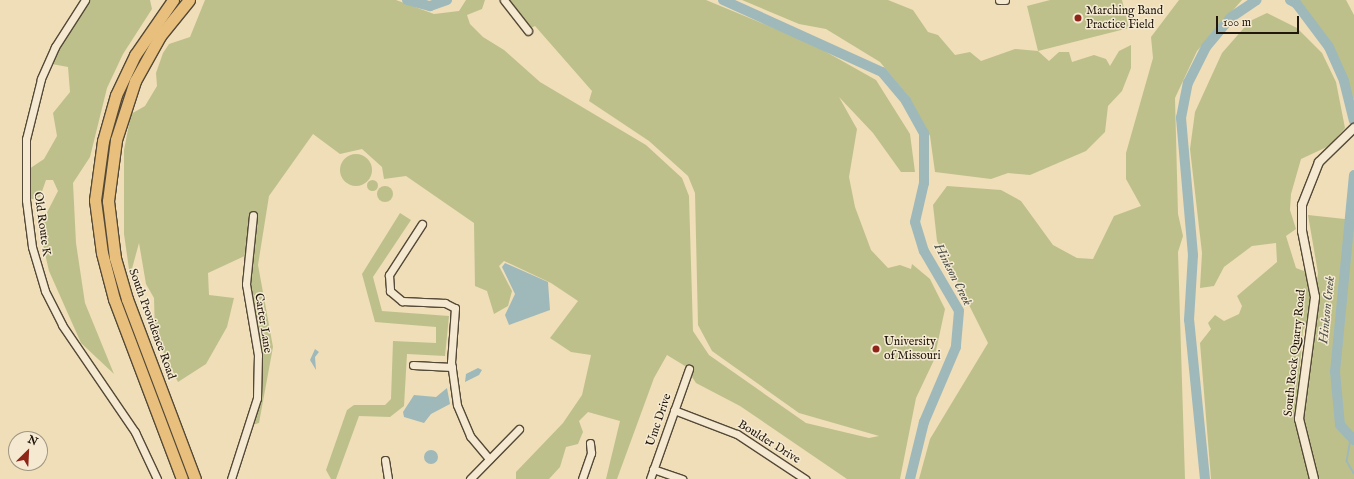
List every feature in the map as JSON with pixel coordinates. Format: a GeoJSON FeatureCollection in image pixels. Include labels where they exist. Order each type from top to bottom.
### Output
{"type":"FeatureCollection","features":[{"type":"Feature","properties":{"kind":"main road","name":"South Providence Road"},"geometry":{"type":"LineString","coordinates":[[173,0],[135,55],[116,95],[102,141],[95,200],[102,253],[114,299],[182,479]]}},
{"type":"Feature","properties":{"kind":"main road","name":"South Providence Road"},"geometry":{"type":"LineString","coordinates":[[189,0],[160,36],[135,81],[116,140],[108,201],[115,258],[127,299],[195,479]]}},
{"type":"Feature","properties":{"kind":"street","name":"Old Route K"},"geometry":{"type":"LineString","coordinates":[[85,0],[47,66],[26,139],[26,200],[32,247],[45,291],[62,325],[135,432],[157,479]]}},
{"type":"Feature","properties":{"kind":"street"},"geometry":{"type":"LineString","coordinates":[[504,0],[528,31]]}},
{"type":"Feature","properties":{"kind":"street"},"geometry":{"type":"LineString","coordinates":[[999,0],[1005,0]]}},
{"type":"Feature","properties":{"kind":"street","name":"South Rock Quarry Road"},"geometry":{"type":"LineString","coordinates":[[1314,479],[1299,419],[1316,297],[1301,217],[1304,194],[1323,156],[1354,128]]}},
{"type":"Feature","properties":{"kind":"street","name":"Carter Lane"},"geometry":{"type":"LineString","coordinates":[[233,478],[257,398],[258,355],[246,284],[253,215]]}},
{"type":"Feature","properties":{"kind":"street"},"geometry":{"type":"LineString","coordinates":[[422,224],[389,275],[390,291],[402,301],[453,305],[452,367],[463,422],[489,459]]}},
{"type":"Feature","properties":{"kind":"street"},"geometry":{"type":"LineString","coordinates":[[413,365],[452,367]]}},
{"type":"Feature","properties":{"kind":"street","name":"Umc Drive"},"geometry":{"type":"LineString","coordinates":[[650,479],[689,369]]}},
{"type":"Feature","properties":{"kind":"street","name":"Boulder Drive"},"geometry":{"type":"LineString","coordinates":[[674,410],[737,434],[805,479]]}},
{"type":"Feature","properties":{"kind":"street"},"geometry":{"type":"LineString","coordinates":[[470,479],[519,429]]}},
{"type":"Feature","properties":{"kind":"street"},"geometry":{"type":"LineString","coordinates":[[582,479],[591,453],[590,443]]}},
{"type":"Feature","properties":{"kind":"street"},"geometry":{"type":"LineString","coordinates":[[385,460],[388,479]]}},
{"type":"Feature","properties":{"kind":"street"},"geometry":{"type":"LineString","coordinates":[[653,470],[682,479]]}},
{"type":"Feature","properties":{"kind":"green space"},"geometry":{"type":"Polygon","coordinates":[[[89,0],[150,0],[152,9],[123,54],[107,88],[90,157],[73,183],[76,243],[85,303],[114,374],[81,343],[49,271],[39,228],[58,191],[53,180],[46,180],[40,197],[29,200],[29,169],[44,159],[57,136],[53,113],[70,92],[68,67],[52,64],[57,48],[89,0]]]}},
{"type":"Feature","properties":{"kind":"green space"},"geometry":{"type":"Polygon","coordinates":[[[205,0],[396,0],[434,14],[459,11],[466,0],[485,0],[482,9],[467,15],[470,24],[483,37],[504,50],[540,82],[646,145],[682,178],[689,196],[693,331],[709,355],[806,423],[869,438],[879,436],[799,413],[712,351],[698,325],[695,193],[688,176],[649,141],[589,101],[592,91],[535,26],[529,29],[507,0],[706,0],[812,44],[876,80],[910,134],[915,172],[901,172],[873,133],[839,97],[857,129],[849,177],[855,207],[871,250],[888,268],[900,265],[911,269],[912,264],[930,279],[945,309],[934,360],[916,398],[900,479],[847,479],[740,406],[696,383],[685,366],[667,355],[654,378],[617,479],[606,479],[620,421],[588,412],[579,421],[583,432],[578,444],[566,447],[560,467],[549,479],[516,479],[516,472],[563,423],[582,395],[591,355],[571,352],[550,338],[578,301],[551,283],[504,261],[499,266],[512,291],[508,306],[494,314],[487,291],[475,286],[474,223],[406,176],[384,179],[382,167],[362,149],[340,154],[313,134],[269,196],[258,265],[273,347],[259,423],[252,425],[261,398],[261,353],[249,286],[249,254],[208,273],[209,295],[234,298],[227,327],[206,364],[178,382],[155,335],[154,298],[146,284],[139,243],[130,276],[124,234],[124,150],[131,114],[145,106],[157,86],[156,73],[163,53],[169,44],[190,37],[205,0]]]}},
{"type":"Feature","properties":{"kind":"green space"},"geometry":{"type":"Polygon","coordinates":[[[742,0],[888,0],[913,10],[928,32],[938,35],[955,55],[970,52],[981,61],[1015,49],[1038,51],[1049,61],[1059,52],[1069,52],[1072,62],[1094,55],[1106,59],[1110,66],[1119,51],[1131,45],[1131,68],[1122,91],[1108,106],[1105,132],[1086,151],[1030,175],[1008,173],[991,179],[935,172],[930,136],[909,97],[880,62],[826,29],[799,24],[742,0]]]}},
{"type":"Feature","properties":{"kind":"green space","name":"Marching Band Practice Field"},"geometry":{"type":"Polygon","coordinates":[[[1050,0],[1122,0],[1129,28],[1038,51],[1027,6],[1050,0]]]}},
{"type":"Feature","properties":{"kind":"green space"},"geometry":{"type":"Polygon","coordinates":[[[1179,0],[1242,0],[1197,51],[1175,98],[1178,214],[1183,236],[1178,252],[1185,479],[919,479],[930,439],[988,343],[937,241],[933,205],[947,186],[1001,190],[1021,201],[1053,245],[1077,258],[1093,259],[1114,216],[1141,206],[1126,179],[1126,153],[1153,58],[1151,37],[1179,0]]]}},
{"type":"Feature","properties":{"kind":"green space"},"geometry":{"type":"Polygon","coordinates":[[[1299,0],[1346,0],[1354,15],[1354,100],[1333,45],[1299,0]]]}},
{"type":"Feature","properties":{"kind":"green space"},"geometry":{"type":"Polygon","coordinates":[[[1267,13],[1297,28],[1322,53],[1336,82],[1345,128],[1329,146],[1301,159],[1291,194],[1290,210],[1296,229],[1286,236],[1296,268],[1309,273],[1312,286],[1308,322],[1303,330],[1296,417],[1313,479],[1211,479],[1200,343],[1211,329],[1208,323],[1215,315],[1224,321],[1239,314],[1242,306],[1237,296],[1277,262],[1276,243],[1252,246],[1224,267],[1214,286],[1200,288],[1202,253],[1190,149],[1195,112],[1222,53],[1250,21],[1267,13]]]}},
{"type":"Feature","properties":{"kind":"green space"},"geometry":{"type":"Polygon","coordinates":[[[353,154],[359,154],[369,161],[372,170],[371,176],[365,183],[359,186],[353,186],[343,179],[340,173],[340,167],[347,157],[353,154]]]}},
{"type":"Feature","properties":{"kind":"green space"},"geometry":{"type":"Polygon","coordinates":[[[370,180],[374,180],[376,181],[376,189],[370,190],[367,187],[367,183],[370,180]]]}},
{"type":"Feature","properties":{"kind":"green space"},"geometry":{"type":"Polygon","coordinates":[[[382,186],[388,186],[393,191],[391,200],[388,202],[382,202],[377,197],[377,191],[382,186]]]}},
{"type":"Feature","properties":{"kind":"green space"},"geometry":{"type":"Polygon","coordinates":[[[400,213],[411,220],[373,277],[382,311],[449,316],[445,356],[407,354],[404,406],[390,417],[359,416],[336,479],[331,479],[326,470],[347,410],[354,405],[385,405],[391,399],[393,341],[436,343],[436,327],[375,322],[362,274],[400,213]]]}},
{"type":"Feature","properties":{"kind":"green space"},"geometry":{"type":"Polygon","coordinates":[[[1308,215],[1354,220],[1354,479],[1316,479],[1299,414],[1318,273],[1308,215]]]}},
{"type":"Feature","properties":{"kind":"water"},"geometry":{"type":"Polygon","coordinates":[[[505,263],[548,282],[550,310],[509,325],[505,315],[515,294],[502,267],[505,263]]]}},
{"type":"Feature","properties":{"kind":"water"},"geometry":{"type":"Polygon","coordinates":[[[315,349],[319,352],[315,357],[316,370],[310,360],[315,349]]]}},
{"type":"Feature","properties":{"kind":"water"},"geometry":{"type":"Polygon","coordinates":[[[478,368],[482,370],[479,375],[465,382],[466,374],[478,368]]]}},
{"type":"Feature","properties":{"kind":"water"},"geometry":{"type":"Polygon","coordinates":[[[447,388],[450,404],[431,414],[424,423],[404,417],[403,412],[414,395],[436,397],[447,388]]]}},
{"type":"Feature","properties":{"kind":"water"},"geometry":{"type":"Polygon","coordinates":[[[428,450],[434,450],[438,454],[438,460],[434,464],[428,464],[424,460],[424,454],[428,450]]]}},
{"type":"Feature","properties":{"kind":"waterway","name":"Hinkson Creek"},"geometry":{"type":"LineString","coordinates":[[407,0],[430,6],[447,0]]}},
{"type":"Feature","properties":{"kind":"waterway","name":"Hinkson Creek"},"geometry":{"type":"LineString","coordinates":[[723,0],[882,72],[906,101],[924,133],[924,183],[915,222],[924,251],[959,311],[956,347],[924,422],[910,479]]}},
{"type":"Feature","properties":{"kind":"waterway","name":"Hinkson Creek"},"geometry":{"type":"LineString","coordinates":[[1205,479],[1189,320],[1193,255],[1181,118],[1188,83],[1206,47],[1230,18],[1257,0]]}},
{"type":"Feature","properties":{"kind":"waterway","name":"Hinkson Creek"},"geometry":{"type":"LineString","coordinates":[[1290,0],[1296,3],[1329,47],[1344,81],[1354,121]]}},
{"type":"Feature","properties":{"kind":"waterway","name":"Hinkson Creek"},"geometry":{"type":"LineString","coordinates":[[1354,175],[1335,371],[1340,425],[1354,440]]}},
{"type":"Feature","properties":{"kind":"waterway"},"geometry":{"type":"LineString","coordinates":[[1351,439],[1347,461],[1354,473]]}},
{"type":"Feature","properties":{"kind":"place","name":"Marching Band Practice Field"},"geometry":{"type":"Point","coordinates":[1078,18]}},
{"type":"Feature","properties":{"kind":"place","name":"University of Missouri"},"geometry":{"type":"Point","coordinates":[876,349]}}]}
